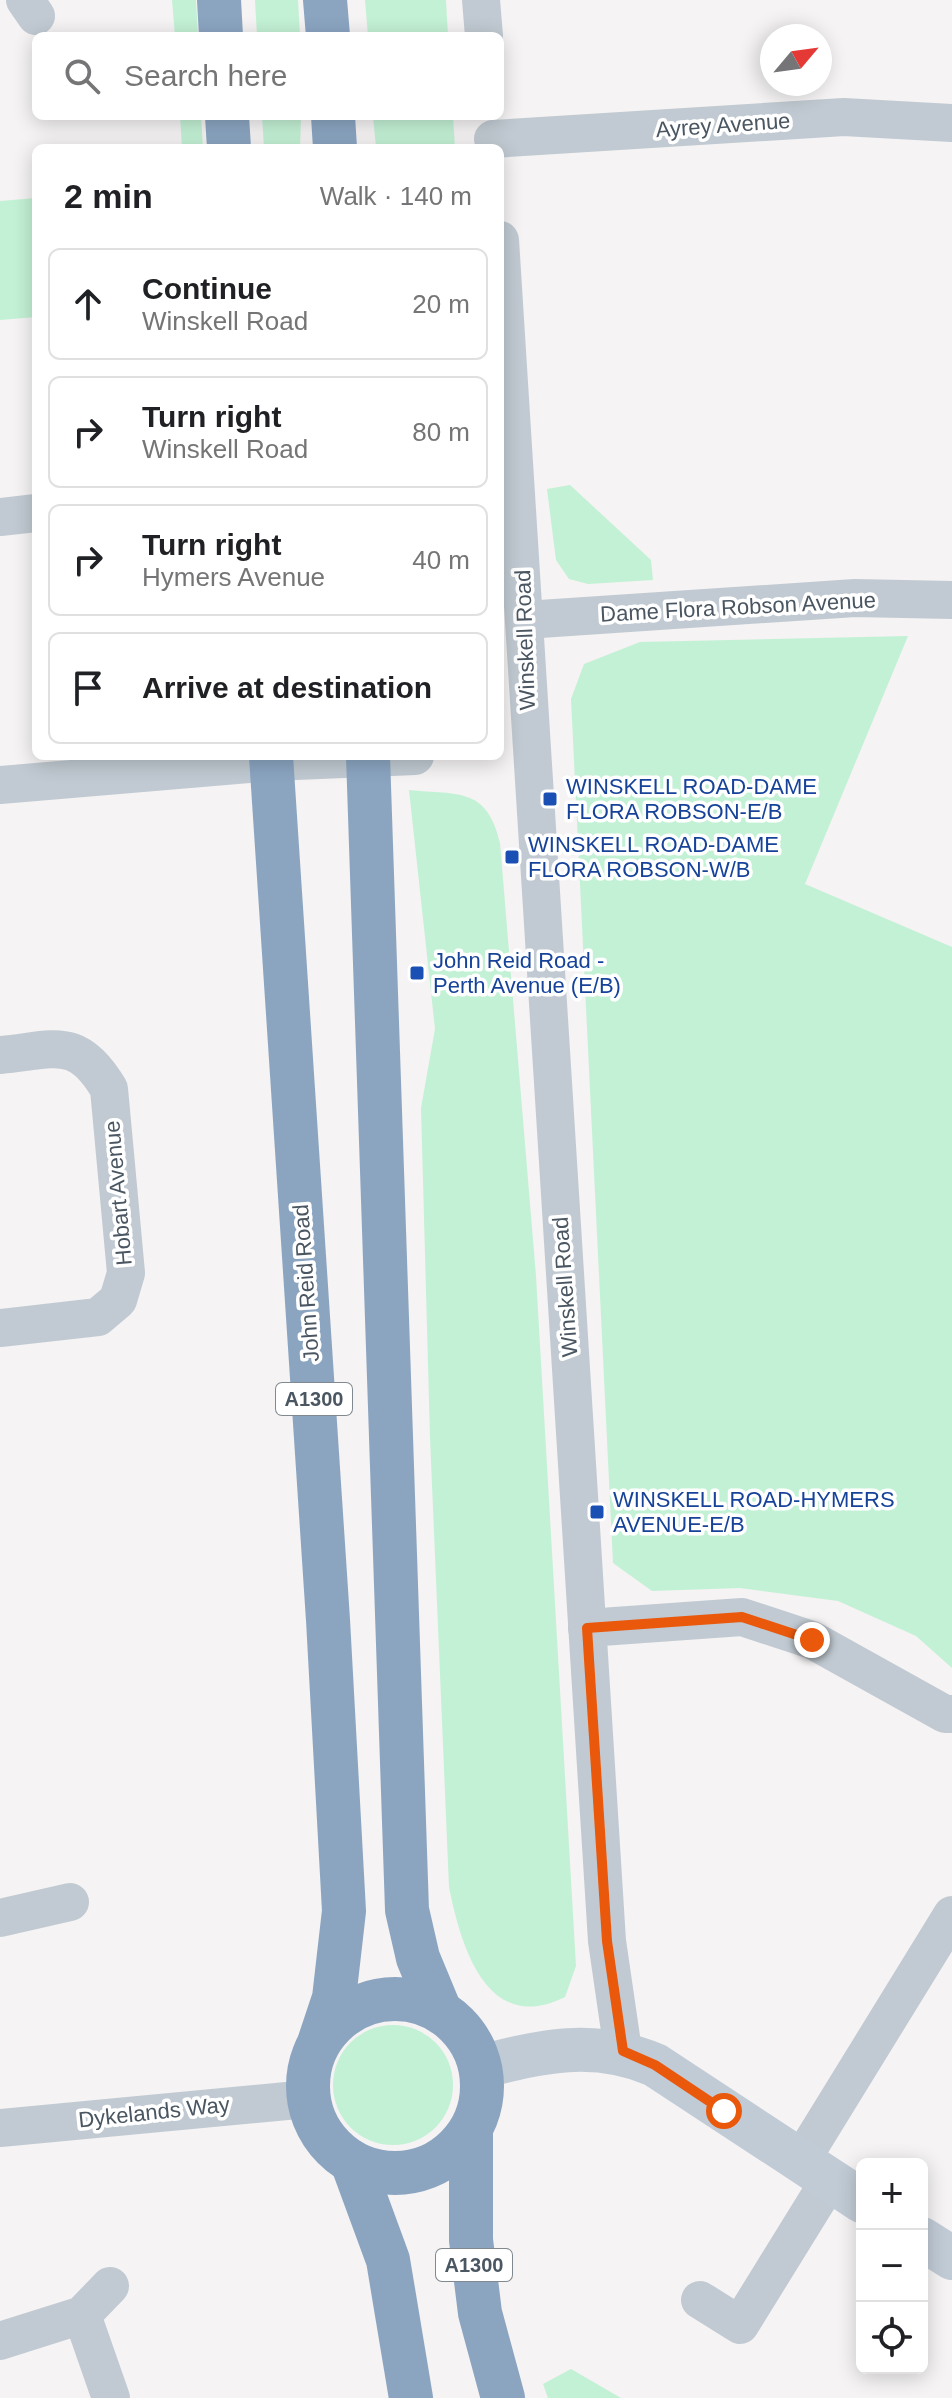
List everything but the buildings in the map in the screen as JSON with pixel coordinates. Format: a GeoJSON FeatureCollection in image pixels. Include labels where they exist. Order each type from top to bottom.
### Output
{"type":"FeatureCollection","features":[{"type":"Feature","properties":{"kind":"highway"},"geometry":{"type":"LineString","coordinates":[[219,0],[221,32]]}},
{"type":"Feature","properties":{"kind":"highway"},"geometry":{"type":"LineString","coordinates":[[325,0],[328,32]]}},
{"type":"Feature","properties":{"kind":"highway"},"geometry":{"type":"LineString","coordinates":[[227,120],[229,144]]}},
{"type":"Feature","properties":{"kind":"highway"},"geometry":{"type":"LineString","coordinates":[[333,120],[335,144]]}},
{"type":"Feature","properties":{"kind":"highway","name":"John Reid Road"},"geometry":{"type":"LineString","coordinates":[[271,760],[328,1620],[344,1911],[334,1998],[320,2040]]}},
{"type":"Feature","properties":{"kind":"highway"},"geometry":{"type":"LineString","coordinates":[[368,760],[407,1910],[418,1958],[440,2011]]}},
{"type":"Feature","properties":{"kind":"highway"},"geometry":{"type":"LineString","coordinates":[[387,1999],[415,2001],[440,2011],[458,2026],[472,2045],[481,2067],[479,2110],[471,2130],[454,2151],[405,2173],[378,2172],[352,2162],[332,2146],[317,2124],[308,2099],[310,2069],[320,2040],[338,2019],[374,2002],[387,1999]]}},
{"type":"Feature","properties":{"kind":"highway","name":"A1300"},"geometry":{"type":"LineString","coordinates":[[471,2130],[471,2240],[480,2313],[503,2398]]}},
{"type":"Feature","properties":{"kind":"highway"},"geometry":{"type":"LineString","coordinates":[[352,2162],[388,2260],[411,2398]]}},
{"type":"Feature","properties":{"kind":"highway"},"geometry":{"type":"LineString","coordinates":[[480,2313],[490,2398]]}},
{"type":"Feature","properties":{"kind":"street"},"geometry":{"type":"LineString","coordinates":[[481,0],[484,32]]}},
{"type":"Feature","properties":{"kind":"street","name":"Ayrey Avenue"},"geometry":{"type":"LineString","coordinates":[[493,134],[844,117],[952,123]]}},
{"type":"Feature","properties":{"kind":"street","name":"Winskell Road"},"geometry":{"type":"LineString","coordinates":[[504,301],[525,620],[514,734],[587,1628],[607,1941],[623,2051]]}},
{"type":"Feature","properties":{"kind":"street"},"geometry":{"type":"LineString","coordinates":[[0,517],[32,513]]}},
{"type":"Feature","properties":{"kind":"street","name":"Dame Flora Robson Avenue"},"geometry":{"type":"LineString","coordinates":[[525,620],[855,598],[952,600]]}},
{"type":"Feature","properties":{"kind":"street"},"geometry":{"type":"LineString","coordinates":[[0,785],[261,760]]}},
{"type":"Feature","properties":{"kind":"street","name":"Hobart Avenue"},"geometry":{"type":"LineString","coordinates":[[0,1055],[68,1049],[94,1062],[109,1089],[126,1273],[118,1300],[98,1317],[0,1328]]}},
{"type":"Feature","properties":{"kind":"street"},"geometry":{"type":"LineString","coordinates":[[587,1628],[742,1617],[812,1640],[945,1714],[952,1714]]}},
{"type":"Feature","properties":{"kind":"street"},"geometry":{"type":"LineString","coordinates":[[0,1918],[70,1902]]}},
{"type":"Feature","properties":{"kind":"street"},"geometry":{"type":"LineString","coordinates":[[700,2300],[740,2325],[831,2181],[952,1915]]}},
{"type":"Feature","properties":{"kind":"street"},"geometry":{"type":"LineString","coordinates":[[481,2067],[572,2048],[623,2051],[655,2065],[831,2181]]}},
{"type":"Feature","properties":{"kind":"street","name":"Dykelands Way"},"geometry":{"type":"LineString","coordinates":[[0,2128],[308,2099]]}},
{"type":"Feature","properties":{"kind":"street"},"geometry":{"type":"LineString","coordinates":[[928,2243],[952,2258]]}},
{"type":"Feature","properties":{"kind":"street"},"geometry":{"type":"LineString","coordinates":[[0,2341],[82,2315],[110,2286]]}},
{"type":"Feature","properties":{"kind":"street"},"geometry":{"type":"LineString","coordinates":[[82,2315],[111,2398]]}},
{"type":"Feature","properties":{"kind":"green space"},"geometry":{"type":"Polygon","coordinates":[[[172,0],[196,0],[198,32],[175,32],[172,0]]]}},
{"type":"Feature","properties":{"kind":"green space"},"geometry":{"type":"Polygon","coordinates":[[[255,0],[298,0],[300,32],[257,32],[255,0]]]}},
{"type":"Feature","properties":{"kind":"green space"},"geometry":{"type":"Polygon","coordinates":[[[365,0],[446,0],[448,32],[368,32],[365,0]]]}},
{"type":"Feature","properties":{"kind":"green space"},"geometry":{"type":"Polygon","coordinates":[[[180,120],[201,120],[203,144],[182,144],[180,120]]]}},
{"type":"Feature","properties":{"kind":"green space"},"geometry":{"type":"Polygon","coordinates":[[[262,120],[301,120],[300,144],[264,144],[262,120]]]}},
{"type":"Feature","properties":{"kind":"green space"},"geometry":{"type":"Polygon","coordinates":[[[373,120],[453,120],[455,144],[376,144],[373,120]]]}},
{"type":"Feature","properties":{"kind":"green space"},"geometry":{"type":"Polygon","coordinates":[[[32,198],[32,317],[0,320],[0,201],[32,198]]]}},
{"type":"Feature","properties":{"kind":"green space"},"geometry":{"type":"Polygon","coordinates":[[[570,485],[651,560],[653,580],[588,584],[569,579],[556,560],[547,489],[570,485]]]}},
{"type":"Feature","properties":{"kind":"green space"},"geometry":{"type":"Polygon","coordinates":[[[908,636],[805,884],[952,947],[952,1668],[916,1636],[838,1601],[740,1588],[652,1591],[613,1563],[571,699],[584,664],[640,642],[908,636]]]}},
{"type":"Feature","properties":{"kind":"green space"},"geometry":{"type":"Polygon","coordinates":[[[409,790],[456,794],[479,803],[494,825],[500,843],[536,1276],[576,1966],[565,1997],[538,2006],[516,2005],[497,1995],[482,1979],[461,1935],[449,1887],[430,1437],[421,1108],[435,1029],[409,790]]]}},
{"type":"Feature","properties":{"kind":"green space"},"geometry":{"type":"Polygon","coordinates":[[[393,2025],[416,2029],[436,2042],[449,2062],[453,2085],[449,2108],[436,2128],[416,2141],[393,2145],[370,2141],[350,2128],[337,2108],[333,2085],[337,2062],[350,2042],[370,2029],[393,2025]]]}},
{"type":"Feature","properties":{"kind":"green space"},"geometry":{"type":"Polygon","coordinates":[[[571,2369],[621,2398],[548,2398],[543,2384],[571,2369]]]}},
{"type":"Feature","properties":{"kind":"place","name":"WINSKELL ROAD-DAME FLORA ROBSON-E/B"},"geometry":{"type":"Point","coordinates":[550,799]}},
{"type":"Feature","properties":{"kind":"place","name":"WINSKELL ROAD-DAME FLORA ROBSON-W/B"},"geometry":{"type":"Point","coordinates":[512,857]}},
{"type":"Feature","properties":{"kind":"place","name":"John Reid Road - Perth Avenue (E/B)"},"geometry":{"type":"Point","coordinates":[417,973]}},
{"type":"Feature","properties":{"kind":"place","name":"WINSKELL ROAD-HYMERS AVENUE-E/B"},"geometry":{"type":"Point","coordinates":[597,1512]}},
{"type":"Feature","properties":{"kind":"route"},"geometry":{"type":"LineString","coordinates":[[724,2111],[655,2065],[623,2051],[607,1941],[587,1628],[742,1617],[812,1640]]}}]}
